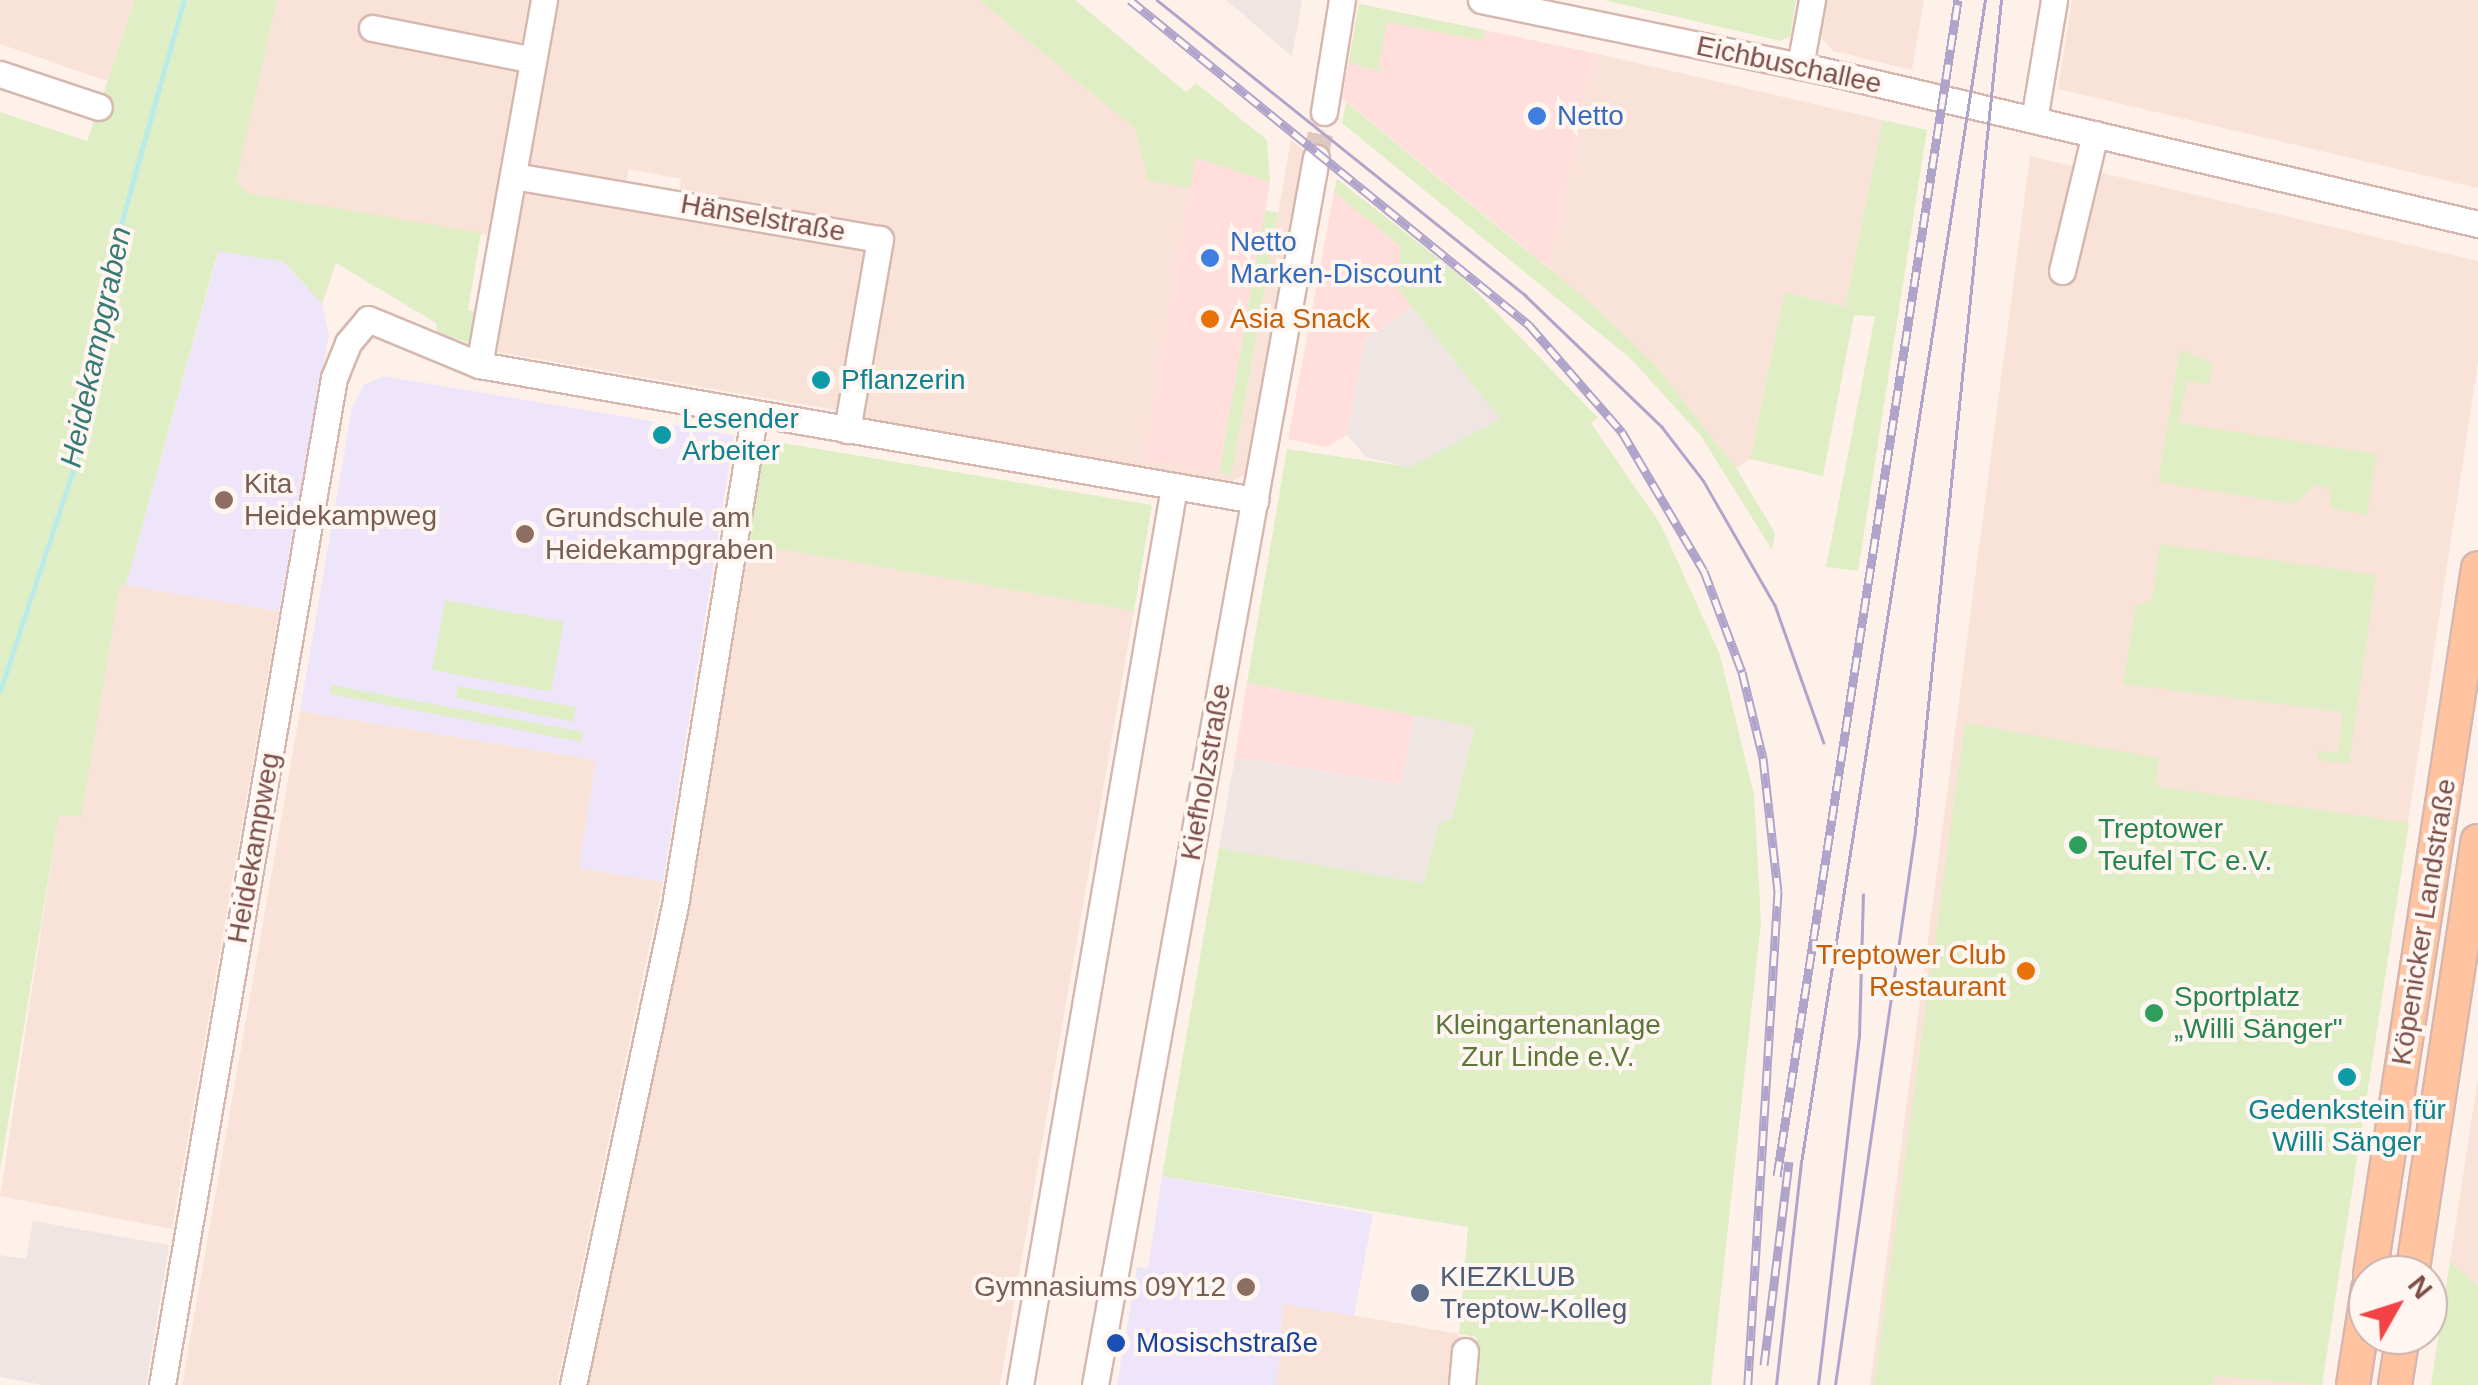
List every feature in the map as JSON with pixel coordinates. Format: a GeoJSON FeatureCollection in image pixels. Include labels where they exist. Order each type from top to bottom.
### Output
{"type":"FeatureCollection","features":[{"type":"Feature","properties":{"kind":"main road","name":"Köpenicker Landstraße"},"geometry":{"type":"LineString","coordinates":[[2373,1255],[2478,568]]}},
{"type":"Feature","properties":{"kind":"main road","name":"Köpenicker Landstraße"},"geometry":{"type":"LineString","coordinates":[[2415,1255],[2478,841]]}},
{"type":"Feature","properties":{"kind":"main road"},"geometry":{"type":"LineString","coordinates":[[2353,1385],[2358,1355]]}},
{"type":"Feature","properties":{"kind":"main road"},"geometry":{"type":"LineString","coordinates":[[2395,1385],[2400,1355]]}},
{"type":"Feature","properties":{"kind":"street"},"geometry":{"type":"LineString","coordinates":[[544,0],[479,365],[754,416],[1254,500]]}},
{"type":"Feature","properties":{"kind":"street"},"geometry":{"type":"LineString","coordinates":[[1324,112],[1342,0]]}},
{"type":"Feature","properties":{"kind":"street","name":"Eichbuschallee"},"geometry":{"type":"LineString","coordinates":[[1482,0],[1800,66],[2478,224]]}},
{"type":"Feature","properties":{"kind":"street"},"geometry":{"type":"LineString","coordinates":[[1800,66],[1812,0]]}},
{"type":"Feature","properties":{"kind":"street"},"geometry":{"type":"LineString","coordinates":[[2034,120],[2054,0]]}},
{"type":"Feature","properties":{"kind":"street"},"geometry":{"type":"LineString","coordinates":[[372,28],[534,60]]}},
{"type":"Feature","properties":{"kind":"street"},"geometry":{"type":"LineString","coordinates":[[0,74],[99,108]]}},
{"type":"Feature","properties":{"kind":"street"},"geometry":{"type":"LineString","coordinates":[[2062,271],[2095,134]]}},
{"type":"Feature","properties":{"kind":"street","name":"Kiefholzstraße"},"geometry":{"type":"LineString","coordinates":[[1096,1385],[1316,158]]}},
{"type":"Feature","properties":{"kind":"street","name":"Hänselstraße"},"geometry":{"type":"LineString","coordinates":[[514,176],[880,239],[847,430]]}},
{"type":"Feature","properties":{"kind":"street","name":"Heidekampweg"},"geometry":{"type":"LineString","coordinates":[[162,1385],[334,378],[348,344],[368,319],[479,365]]}},
{"type":"Feature","properties":{"kind":"street"},"geometry":{"type":"LineString","coordinates":[[573,1385],[668,937],[754,416]]}},
{"type":"Feature","properties":{"kind":"street"},"geometry":{"type":"LineString","coordinates":[[1020,1385],[1174,487]]}},
{"type":"Feature","properties":{"kind":"street"},"geometry":{"type":"LineString","coordinates":[[1462,1385],[1465,1351]]}},
{"type":"Feature","properties":{"kind":"shaded area"},"geometry":{"type":"Polygon","coordinates":[[[0,0],[135,0],[107,81],[0,44],[0,0]]]}},
{"type":"Feature","properties":{"kind":"shaded area"},"geometry":{"type":"Polygon","coordinates":[[[277,0],[979,0],[1135,129],[1148,181],[1190,188],[1144,459],[1219,473],[1232,474],[1291,140],[1308,154],[1249,473],[1230,482],[866,419],[860,412],[889,231],[679,194],[681,179],[629,169],[626,185],[528,168],[494,236],[247,193],[235,180],[277,0]]]}},
{"type":"Feature","properties":{"kind":"shaded area"},"geometry":{"type":"Polygon","coordinates":[[[1225,0],[1302,0],[1292,57],[1244,15],[1225,0]]]}},
{"type":"Feature","properties":{"kind":"shaded area"},"geometry":{"type":"Polygon","coordinates":[[[1822,0],[1924,0],[1912,70],[1833,51],[1816,31],[1822,0]]]}},
{"type":"Feature","properties":{"kind":"shaded area"},"geometry":{"type":"Polygon","coordinates":[[[2072,0],[2478,0],[2478,188],[2058,89],[2072,0]]]}},
{"type":"Feature","properties":{"kind":"shaded area"},"geometry":{"type":"Polygon","coordinates":[[[1359,4],[1594,53],[1549,268],[1342,98],[1359,4]]]}},
{"type":"Feature","properties":{"kind":"shaded area"},"geometry":{"type":"Polygon","coordinates":[[[1594,53],[1883,120],[1845,307],[1785,292],[1750,459],[1736,468],[1658,368],[1549,268],[1594,53]]]}},
{"type":"Feature","properties":{"kind":"shaded area"},"geometry":{"type":"Polygon","coordinates":[[[2030,156],[2478,261],[2478,363],[2322,1385],[1870,1385],[2030,156]]]}},
{"type":"Feature","properties":{"kind":"shaded area"},"geometry":{"type":"Polygon","coordinates":[[[1195,157],[1270,182],[1219,473],[1144,460],[1195,157]]]}},
{"type":"Feature","properties":{"kind":"shaded area"},"geometry":{"type":"Polygon","coordinates":[[[525,188],[867,249],[836,410],[496,352],[525,188]]]}},
{"type":"Feature","properties":{"kind":"shaded area"},"geometry":{"type":"Polygon","coordinates":[[[1334,192],[1401,246],[1398,289],[1412,307],[1365,340],[1347,435],[1326,447],[1288,439],[1334,192]]]}},
{"type":"Feature","properties":{"kind":"shaded area","name":"Kita Heidekampweg"},"geometry":{"type":"Polygon","coordinates":[[[219,250],[284,262],[322,304],[329,335],[279,611],[126,585],[219,250]]]}},
{"type":"Feature","properties":{"kind":"shaded area"},"geometry":{"type":"Polygon","coordinates":[[[1412,307],[1500,419],[1411,468],[1366,457],[1347,435],[1365,340],[1412,307]]]}},
{"type":"Feature","properties":{"kind":"shaded area","name":"Grundschule am Heidekampgraben"},"geometry":{"type":"Polygon","coordinates":[[[383,376],[734,435],[663,882],[579,868],[596,760],[300,711],[352,407],[364,385],[383,376]]]}},
{"type":"Feature","properties":{"kind":"shaded area"},"geometry":{"type":"Polygon","coordinates":[[[743,543],[1134,611],[1000,1385],[581,1385],[743,543]]]}},
{"type":"Feature","properties":{"kind":"shaded area"},"geometry":{"type":"Polygon","coordinates":[[[120,584],[279,611],[172,1229],[0,1196],[59,814],[80,817],[120,584]]]}},
{"type":"Feature","properties":{"kind":"shaded area"},"geometry":{"type":"Polygon","coordinates":[[[1247,683],[1414,715],[1402,784],[1235,757],[1247,683]]]}},
{"type":"Feature","properties":{"kind":"shaded area"},"geometry":{"type":"Polygon","coordinates":[[[300,711],[596,760],[579,868],[663,882],[557,1385],[182,1385],[300,711]]]}},
{"type":"Feature","properties":{"kind":"shaded area"},"geometry":{"type":"Polygon","coordinates":[[[1414,715],[1475,726],[1452,818],[1439,824],[1424,883],[1219,848],[1235,757],[1402,784],[1414,715]]]}},
{"type":"Feature","properties":{"kind":"shaded area"},"geometry":{"type":"Polygon","coordinates":[[[2478,1077],[2478,1287],[2450,1261],[2478,1077]]]}},
{"type":"Feature","properties":{"kind":"shaded area","name":"Gymnasiums 09Y12"},"geometry":{"type":"Polygon","coordinates":[[[1162,1176],[1373,1214],[1354,1316],[1283,1304],[1277,1385],[1117,1385],[1137,1267],[1148,1268],[1162,1176]]]}},
{"type":"Feature","properties":{"kind":"shaded area"},"geometry":{"type":"Polygon","coordinates":[[[33,1221],[169,1245],[146,1385],[43,1385],[0,1377],[0,1255],[26,1259],[33,1221]]]}},
{"type":"Feature","properties":{"kind":"shaded area"},"geometry":{"type":"Polygon","coordinates":[[[1283,1303],[1459,1334],[1455,1385],[1277,1385],[1283,1303]]]}},
{"type":"Feature","properties":{"kind":"green space"},"geometry":{"type":"Polygon","coordinates":[[[135,0],[277,0],[236,181],[248,193],[481,233],[468,310],[481,313],[471,344],[437,332],[436,323],[336,263],[322,304],[284,262],[218,251],[126,585],[120,585],[81,817],[59,815],[0,1171],[0,112],[87,141],[135,0]]]}},
{"type":"Feature","properties":{"kind":"green space"},"geometry":{"type":"Polygon","coordinates":[[[979,0],[1075,0],[1186,92],[1196,83],[1267,140],[1270,182],[1196,158],[1190,188],[1148,181],[1135,129],[979,0]]]}},
{"type":"Feature","properties":{"kind":"green space"},"geometry":{"type":"Polygon","coordinates":[[[1604,0],[1796,0],[1790,36],[1781,41],[1604,0]]]}},
{"type":"Feature","properties":{"kind":"green space"},"geometry":{"type":"Polygon","coordinates":[[[1359,4],[1485,30],[1483,41],[1387,22],[1378,68],[1391,74],[1361,67],[1349,61],[1359,4]]]}},
{"type":"Feature","properties":{"kind":"green space"},"geometry":{"type":"Polygon","coordinates":[[[1346,102],[1591,303],[1658,368],[1736,468],[1775,533],[1772,550],[1701,436],[1630,358],[1342,123],[1346,102]]]}},
{"type":"Feature","properties":{"kind":"green space"},"geometry":{"type":"Polygon","coordinates":[[[1883,120],[1927,130],[1858,571],[1826,567],[1875,316],[1854,315],[1823,476],[1750,459],[1785,292],[1845,307],[1883,120]]]}},
{"type":"Feature","properties":{"kind":"green space","name":"Kleingartenanlage Zur Linde e.V."},"geometry":{"type":"Polygon","coordinates":[[[1337,179],[1462,277],[1598,418],[1591,423],[1661,525],[1720,655],[1754,795],[1761,922],[1711,1385],[1471,1385],[1477,1337],[1459,1334],[1468,1227],[1162,1176],[1219,848],[1424,883],[1439,824],[1452,818],[1475,727],[1247,683],[1287,449],[1411,467],[1500,419],[1398,289],[1400,246],[1334,192],[1337,179]]]}},
{"type":"Feature","properties":{"kind":"green space"},"geometry":{"type":"Polygon","coordinates":[[[1265,210],[1278,213],[1232,474],[1219,473],[1265,210]]]}},
{"type":"Feature","properties":{"kind":"green space"},"geometry":{"type":"Polygon","coordinates":[[[2180,349],[2213,364],[2209,384],[2187,381],[2179,423],[2377,454],[2367,515],[2331,508],[2329,489],[2317,485],[2294,504],[2158,482],[2180,349]]]}},
{"type":"Feature","properties":{"kind":"green space"},"geometry":{"type":"Polygon","coordinates":[[[759,439],[1152,505],[1134,611],[743,543],[759,439]]]}},
{"type":"Feature","properties":{"kind":"green space"},"geometry":{"type":"Polygon","coordinates":[[[2160,544],[2376,575],[2349,764],[2317,760],[2319,751],[2338,753],[2343,712],[2123,684],[2136,605],[2152,600],[2160,544]]]}},
{"type":"Feature","properties":{"kind":"green space"},"geometry":{"type":"Polygon","coordinates":[[[445,600],[564,622],[551,692],[432,670],[445,600]]]}},
{"type":"Feature","properties":{"kind":"green space"},"geometry":{"type":"Polygon","coordinates":[[[331,685],[583,732],[581,742],[330,694],[331,685]]]}},
{"type":"Feature","properties":{"kind":"green space"},"geometry":{"type":"Polygon","coordinates":[[[458,686],[576,707],[573,722],[456,698],[458,686]]]}},
{"type":"Feature","properties":{"kind":"green space","name":"Sportplatz „Willi Sänger\""},"geometry":{"type":"Polygon","coordinates":[[[1965,723],[2159,758],[2156,786],[2409,823],[2322,1385],[2214,1376],[2212,1385],[1874,1385],[1965,723]]]}},
{"type":"Feature","properties":{"kind":"green space"},"geometry":{"type":"Polygon","coordinates":[[[2450,1261],[2478,1287],[2478,1385],[2431,1385],[2436,1355],[2448,1355],[2450,1261]]]}},
{"type":"Feature","properties":{"kind":"waterway","name":"Heidekampgraben"},"geometry":{"type":"LineString","coordinates":[[0,691],[77,458],[108,270],[184,0]]}},
{"type":"Feature","properties":{"kind":"tunnel"},"geometry":{"type":"LineString","coordinates":[[1316,158],[1324,112]]}},
{"type":"Feature","properties":{"kind":"tram line"},"geometry":{"type":"LineString","coordinates":[[1157,0],[1525,295],[1662,427],[1703,480],[1775,605],[1824,743]]}},
{"type":"Feature","properties":{"kind":"tram line"},"geometry":{"type":"LineString","coordinates":[[1776,1385],[1801,1163],[1985,0]]}},
{"type":"Feature","properties":{"kind":"tram line"},"geometry":{"type":"LineString","coordinates":[[1835,1385],[1915,831],[2001,0]]}},
{"type":"Feature","properties":{"kind":"tram line"},"geometry":{"type":"LineString","coordinates":[[1818,1385],[1859,1036],[1863,895]]}},
{"type":"Feature","properties":{"kind":"railway"},"geometry":{"type":"LineString","coordinates":[[1130,0],[1529,325],[1622,432],[1704,571],[1742,672],[1763,758],[1778,891],[1748,1385]]}},
{"type":"Feature","properties":{"kind":"railway"},"geometry":{"type":"LineString","coordinates":[[1777,1176],[1958,0]]}},
{"type":"Feature","properties":{"kind":"railway"},"geometry":{"type":"LineString","coordinates":[[1764,1365],[1789,1162]]}},
{"type":"Feature","properties":{"kind":"place","name":"Netto"},"geometry":{"type":"Point","coordinates":[1537,116]}},
{"type":"Feature","properties":{"kind":"place","name":"Netto Marken-Discount"},"geometry":{"type":"Point","coordinates":[1210,258]}},
{"type":"Feature","properties":{"kind":"place","name":"Asia Snack"},"geometry":{"type":"Point","coordinates":[1210,319]}},
{"type":"Feature","properties":{"kind":"place","name":"Pflanzerin"},"geometry":{"type":"Point","coordinates":[821,380]}},
{"type":"Feature","properties":{"kind":"place","name":"Lesender Arbeiter"},"geometry":{"type":"Point","coordinates":[662,435]}},
{"type":"Feature","properties":{"kind":"place","name":"Kita Heidekampweg"},"geometry":{"type":"Point","coordinates":[224,500]}},
{"type":"Feature","properties":{"kind":"place","name":"Grundschule am Heidekampgraben"},"geometry":{"type":"Point","coordinates":[525,534]}},
{"type":"Feature","properties":{"kind":"place","name":"Treptower Teufel TC e.V."},"geometry":{"type":"Point","coordinates":[2078,845]}},
{"type":"Feature","properties":{"kind":"place","name":"Treptower Club Restaurant"},"geometry":{"type":"Point","coordinates":[2026,971]}},
{"type":"Feature","properties":{"kind":"place","name":"Sportplatz „Willi Sänger\""},"geometry":{"type":"Point","coordinates":[2154,1013]}},
{"type":"Feature","properties":{"kind":"place","name":"Gedenkstein für Willi Sänger"},"geometry":{"type":"Point","coordinates":[2347,1077]}},
{"type":"Feature","properties":{"kind":"place","name":"Gymnasiums 09Y12"},"geometry":{"type":"Point","coordinates":[1246,1287]}},
{"type":"Feature","properties":{"kind":"place","name":"KIEZKLUB Treptow-Kolleg"},"geometry":{"type":"Point","coordinates":[1420,1293]}},
{"type":"Feature","properties":{"kind":"place","name":"Mosischstraße"},"geometry":{"type":"Point","coordinates":[1116,1343]}}]}
